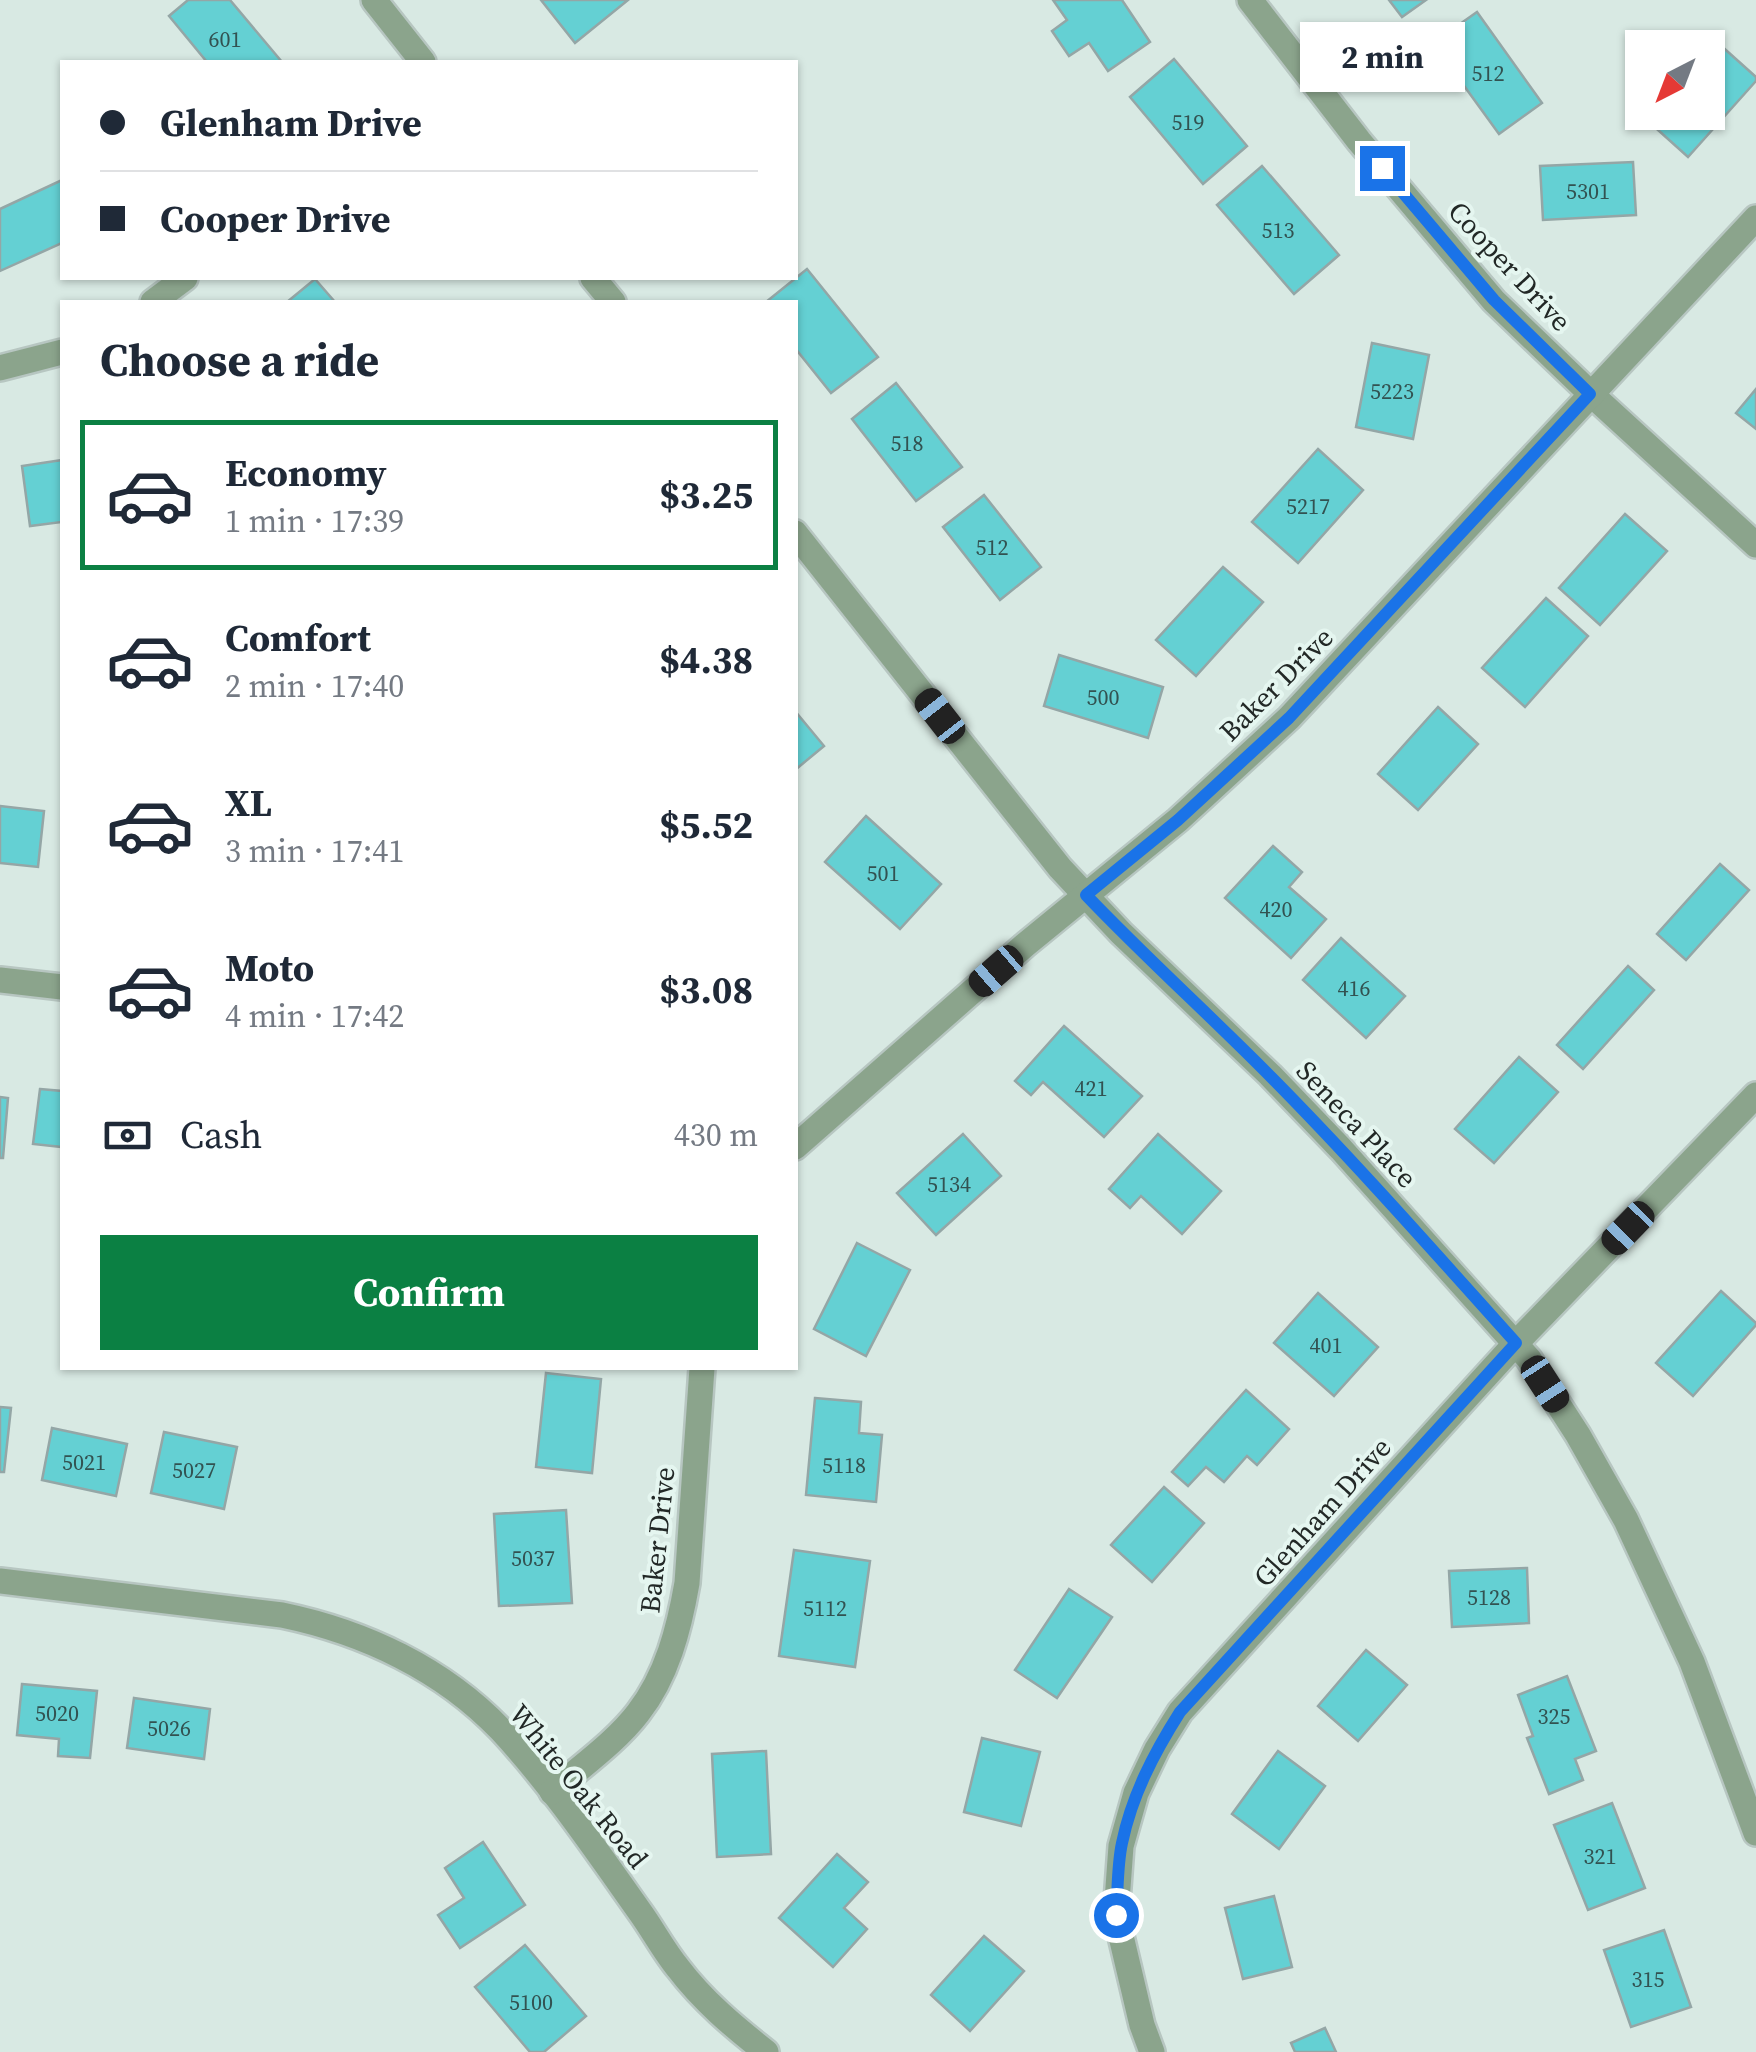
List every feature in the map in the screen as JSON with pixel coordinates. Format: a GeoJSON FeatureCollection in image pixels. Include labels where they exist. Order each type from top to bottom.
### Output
{"type":"FeatureCollection","features":[{"type":"Feature","properties":{"kind":"street"},"geometry":{"type":"LineString","coordinates":[[374,0],[421,60]]}},
{"type":"Feature","properties":{"kind":"street","name":"Cooper Drive"},"geometry":{"type":"LineString","coordinates":[[1250,0],[1359,141],[1494,300],[1756,546]]}},
{"type":"Feature","properties":{"kind":"street","name":"Baker Drive"},"geometry":{"type":"LineString","coordinates":[[798,1144],[1025,946],[1178,820],[1289,718],[1756,218]]}},
{"type":"Feature","properties":{"kind":"street"},"geometry":{"type":"LineString","coordinates":[[156,300],[182,280]]}},
{"type":"Feature","properties":{"kind":"street"},"geometry":{"type":"LineString","coordinates":[[595,280],[611,300]]}},
{"type":"Feature","properties":{"kind":"street"},"geometry":{"type":"LineString","coordinates":[[0,368],[60,353]]}},
{"type":"Feature","properties":{"kind":"street","name":"Seneca Place"},"geometry":{"type":"LineString","coordinates":[[798,537],[1060,868],[1121,933],[1270,1075],[1516,1343],[1578,1436],[1626,1520],[1692,1662],[1756,1833]]}},
{"type":"Feature","properties":{"kind":"street"},"geometry":{"type":"LineString","coordinates":[[0,980],[60,987]]}},
{"type":"Feature","properties":{"kind":"street","name":"Glenham Drive"},"geometry":{"type":"LineString","coordinates":[[1152,2052],[1116,1915],[1121,1846],[1136,1793],[1157,1748],[1180,1712],[1516,1343],[1756,1095]]}},
{"type":"Feature","properties":{"kind":"street","name":"Baker Drive"},"geometry":{"type":"LineString","coordinates":[[552,1792],[621,1732],[655,1688],[667,1663],[688,1584],[702,1370]]}},
{"type":"Feature","properties":{"kind":"street","name":"White Oak Road"},"geometry":{"type":"LineString","coordinates":[[0,1581],[282,1615],[314,1621],[402,1656],[456,1690],[500,1729],[552,1792],[678,1968],[722,2018],[766,2052]]}},
{"type":"Feature","properties":{"kind":"building"},"geometry":{"type":"Polygon","coordinates":[[[188,0],[230,0],[280,60],[205,60],[169,16],[188,0]]]}},
{"type":"Feature","properties":{"kind":"building"},"geometry":{"type":"Polygon","coordinates":[[[541,0],[628,0],[575,43],[541,0]]]}},
{"type":"Feature","properties":{"kind":"building"},"geometry":{"type":"Polygon","coordinates":[[[1053,0],[1122,0],[1150,42],[1108,71],[1089,43],[1069,56],[1052,31],[1067,20],[1053,0]]]}},
{"type":"Feature","properties":{"kind":"building"},"geometry":{"type":"Polygon","coordinates":[[[1389,0],[1426,0],[1402,17],[1389,0]]]}},
{"type":"Feature","properties":{"kind":"building"},"geometry":{"type":"Polygon","coordinates":[[[1477,12],[1542,103],[1499,134],[1433,43],[1477,12]]]}},
{"type":"Feature","properties":{"kind":"building"},"geometry":{"type":"Polygon","coordinates":[[[1725,49],[1756,81],[1725,116],[1725,49]]]}},
{"type":"Feature","properties":{"kind":"building"},"geometry":{"type":"Polygon","coordinates":[[[1174,59],[1247,146],[1203,184],[1130,97],[1174,59]]]}},
{"type":"Feature","properties":{"kind":"building"},"geometry":{"type":"Polygon","coordinates":[[[1658,130],[1712,130],[1688,157],[1658,130]]]}},
{"type":"Feature","properties":{"kind":"building"},"geometry":{"type":"Polygon","coordinates":[[[1633,162],[1636,215],[1543,220],[1540,166],[1633,162]]]}},
{"type":"Feature","properties":{"kind":"building"},"geometry":{"type":"Polygon","coordinates":[[[1262,166],[1339,255],[1294,294],[1217,205],[1262,166]]]}},
{"type":"Feature","properties":{"kind":"building"},"geometry":{"type":"Polygon","coordinates":[[[60,181],[60,244],[0,271],[0,209],[60,181]]]}},
{"type":"Feature","properties":{"kind":"building"},"geometry":{"type":"Polygon","coordinates":[[[807,269],[878,357],[831,393],[798,352],[798,300],[768,300],[807,269]]]}},
{"type":"Feature","properties":{"kind":"building"},"geometry":{"type":"Polygon","coordinates":[[[316,280],[333,300],[289,300],[316,280]]]}},
{"type":"Feature","properties":{"kind":"building"},"geometry":{"type":"Polygon","coordinates":[[[1372,343],[1429,355],[1413,439],[1356,427],[1372,343]]]}},
{"type":"Feature","properties":{"kind":"building"},"geometry":{"type":"Polygon","coordinates":[[[896,383],[962,467],[916,501],[852,419],[896,383]]]}},
{"type":"Feature","properties":{"kind":"building"},"geometry":{"type":"Polygon","coordinates":[[[1756,389],[1756,429],[1736,413],[1756,389]]]}},
{"type":"Feature","properties":{"kind":"building"},"geometry":{"type":"Polygon","coordinates":[[[1318,449],[1363,490],[1298,563],[1252,522],[1318,449]]]}},
{"type":"Feature","properties":{"kind":"building"},"geometry":{"type":"Polygon","coordinates":[[[60,460],[60,522],[30,526],[22,466],[60,460]]]}},
{"type":"Feature","properties":{"kind":"building"},"geometry":{"type":"Polygon","coordinates":[[[984,495],[1041,567],[1000,600],[943,527],[984,495]]]}},
{"type":"Feature","properties":{"kind":"building"},"geometry":{"type":"Polygon","coordinates":[[[1625,514],[1667,551],[1600,625],[1559,588],[1625,514]]]}},
{"type":"Feature","properties":{"kind":"building"},"geometry":{"type":"Polygon","coordinates":[[[1223,567],[1263,602],[1196,676],[1156,640],[1223,567]]]}},
{"type":"Feature","properties":{"kind":"building"},"geometry":{"type":"Polygon","coordinates":[[[1546,598],[1588,636],[1525,707],[1482,668],[1546,598]]]}},
{"type":"Feature","properties":{"kind":"building"},"geometry":{"type":"Polygon","coordinates":[[[1059,655],[1163,687],[1148,738],[1044,706],[1059,655]]]}},
{"type":"Feature","properties":{"kind":"building"},"geometry":{"type":"Polygon","coordinates":[[[1438,707],[1478,744],[1418,810],[1378,774],[1438,707]]]}},
{"type":"Feature","properties":{"kind":"building"},"geometry":{"type":"Polygon","coordinates":[[[798,715],[824,746],[798,768],[798,715]]]}},
{"type":"Feature","properties":{"kind":"building"},"geometry":{"type":"Polygon","coordinates":[[[0,806],[44,811],[38,867],[0,863],[0,806]]]}},
{"type":"Feature","properties":{"kind":"building"},"geometry":{"type":"Polygon","coordinates":[[[866,816],[941,884],[900,929],[825,862],[866,816]]]}},
{"type":"Feature","properties":{"kind":"building"},"geometry":{"type":"Polygon","coordinates":[[[1273,846],[1302,872],[1289,887],[1326,919],[1291,958],[1225,898],[1273,846]]]}},
{"type":"Feature","properties":{"kind":"building"},"geometry":{"type":"Polygon","coordinates":[[[1720,864],[1749,890],[1686,960],[1657,934],[1720,864]]]}},
{"type":"Feature","properties":{"kind":"building"},"geometry":{"type":"Polygon","coordinates":[[[1341,938],[1405,996],[1366,1038],[1303,980],[1341,938]]]}},
{"type":"Feature","properties":{"kind":"building"},"geometry":{"type":"Polygon","coordinates":[[[1628,966],[1654,990],[1583,1069],[1557,1045],[1628,966]]]}},
{"type":"Feature","properties":{"kind":"building"},"geometry":{"type":"Polygon","coordinates":[[[1064,1026],[1142,1096],[1104,1137],[1043,1082],[1031,1095],[1015,1081],[1064,1026]]]}},
{"type":"Feature","properties":{"kind":"building"},"geometry":{"type":"Polygon","coordinates":[[[1519,1057],[1558,1092],[1494,1163],[1455,1129],[1519,1057]]]}},
{"type":"Feature","properties":{"kind":"building"},"geometry":{"type":"Polygon","coordinates":[[[40,1089],[60,1091],[60,1147],[33,1144],[40,1089]]]}},
{"type":"Feature","properties":{"kind":"building"},"geometry":{"type":"Polygon","coordinates":[[[0,1097],[8,1098],[3,1158],[0,1158],[0,1097]]]}},
{"type":"Feature","properties":{"kind":"building"},"geometry":{"type":"Polygon","coordinates":[[[963,1134],[1001,1176],[936,1235],[897,1193],[963,1134]]]}},
{"type":"Feature","properties":{"kind":"building"},"geometry":{"type":"Polygon","coordinates":[[[1158,1134],[1221,1191],[1182,1234],[1141,1196],[1130,1208],[1109,1189],[1158,1134]]]}},
{"type":"Feature","properties":{"kind":"building"},"geometry":{"type":"Polygon","coordinates":[[[857,1243],[910,1270],[866,1356],[814,1329],[857,1243]]]}},
{"type":"Feature","properties":{"kind":"building"},"geometry":{"type":"Polygon","coordinates":[[[1721,1291],[1756,1325],[1693,1396],[1656,1363],[1721,1291]]]}},
{"type":"Feature","properties":{"kind":"building"},"geometry":{"type":"Polygon","coordinates":[[[1318,1293],[1378,1347],[1334,1396],[1274,1343],[1318,1293]]]}},
{"type":"Feature","properties":{"kind":"building"},"geometry":{"type":"Polygon","coordinates":[[[546,1373],[601,1379],[592,1473],[536,1467],[546,1373]]]}},
{"type":"Feature","properties":{"kind":"building"},"geometry":{"type":"Polygon","coordinates":[[[1246,1390],[1289,1429],[1257,1465],[1247,1456],[1224,1482],[1206,1467],[1188,1486],[1172,1472],[1246,1390]]]}},
{"type":"Feature","properties":{"kind":"building"},"geometry":{"type":"Polygon","coordinates":[[[815,1398],[861,1402],[859,1433],[882,1435],[876,1502],[806,1495],[815,1398]]]}},
{"type":"Feature","properties":{"kind":"building"},"geometry":{"type":"Polygon","coordinates":[[[0,1407],[11,1408],[4,1472],[0,1472],[0,1407]]]}},
{"type":"Feature","properties":{"kind":"building"},"geometry":{"type":"Polygon","coordinates":[[[52,1428],[127,1444],[116,1496],[42,1480],[52,1428]]]}},
{"type":"Feature","properties":{"kind":"building"},"geometry":{"type":"Polygon","coordinates":[[[164,1432],[237,1447],[224,1509],[151,1493],[164,1432]]]}},
{"type":"Feature","properties":{"kind":"building"},"geometry":{"type":"Polygon","coordinates":[[[1164,1487],[1204,1523],[1152,1582],[1111,1545],[1164,1487]]]}},
{"type":"Feature","properties":{"kind":"building"},"geometry":{"type":"Polygon","coordinates":[[[566,1510],[572,1603],[499,1606],[494,1514],[566,1510]]]}},
{"type":"Feature","properties":{"kind":"building"},"geometry":{"type":"Polygon","coordinates":[[[794,1550],[870,1561],[855,1667],[779,1656],[794,1550]]]}},
{"type":"Feature","properties":{"kind":"building"},"geometry":{"type":"Polygon","coordinates":[[[1527,1568],[1529,1623],[1452,1627],[1449,1571],[1527,1568]]]}},
{"type":"Feature","properties":{"kind":"building"},"geometry":{"type":"Polygon","coordinates":[[[1069,1589],[1112,1617],[1057,1698],[1015,1670],[1069,1589]]]}},
{"type":"Feature","properties":{"kind":"building"},"geometry":{"type":"Polygon","coordinates":[[[1366,1650],[1407,1685],[1358,1741],[1318,1706],[1366,1650]]]}},
{"type":"Feature","properties":{"kind":"building"},"geometry":{"type":"Polygon","coordinates":[[[1567,1676],[1596,1751],[1575,1759],[1583,1780],[1549,1794],[1527,1738],[1533,1736],[1518,1695],[1567,1676]]]}},
{"type":"Feature","properties":{"kind":"building"},"geometry":{"type":"Polygon","coordinates":[[[22,1684],[97,1691],[90,1758],[58,1756],[59,1739],[17,1735],[22,1684]]]}},
{"type":"Feature","properties":{"kind":"building"},"geometry":{"type":"Polygon","coordinates":[[[134,1698],[210,1709],[204,1759],[127,1748],[134,1698]]]}},
{"type":"Feature","properties":{"kind":"building"},"geometry":{"type":"Polygon","coordinates":[[[982,1738],[1040,1752],[1021,1826],[964,1812],[982,1738]]]}},
{"type":"Feature","properties":{"kind":"building"},"geometry":{"type":"Polygon","coordinates":[[[766,1751],[771,1854],[717,1857],[712,1754],[766,1751]]]}},
{"type":"Feature","properties":{"kind":"building"},"geometry":{"type":"Polygon","coordinates":[[[1278,1751],[1325,1786],[1279,1849],[1232,1814],[1278,1751]]]}},
{"type":"Feature","properties":{"kind":"building"},"geometry":{"type":"Polygon","coordinates":[[[1612,1803],[1645,1888],[1588,1910],[1554,1825],[1612,1803]]]}},
{"type":"Feature","properties":{"kind":"building"},"geometry":{"type":"Polygon","coordinates":[[[483,1842],[525,1905],[460,1948],[438,1915],[464,1898],[445,1868],[483,1842]]]}},
{"type":"Feature","properties":{"kind":"building"},"geometry":{"type":"Polygon","coordinates":[[[837,1854],[868,1882],[844,1908],[867,1929],[833,1967],[779,1918],[837,1854]]]}},
{"type":"Feature","properties":{"kind":"building"},"geometry":{"type":"Polygon","coordinates":[[[1274,1896],[1292,1967],[1243,1979],[1225,1908],[1274,1896]]]}},
{"type":"Feature","properties":{"kind":"building"},"geometry":{"type":"Polygon","coordinates":[[[1664,1930],[1691,2007],[1631,2027],[1604,1950],[1664,1930]]]}},
{"type":"Feature","properties":{"kind":"building"},"geometry":{"type":"Polygon","coordinates":[[[984,1936],[1024,1971],[970,2031],[931,1995],[984,1936]]]}},
{"type":"Feature","properties":{"kind":"building"},"geometry":{"type":"Polygon","coordinates":[[[525,1945],[586,2016],[544,2052],[530,2052],[475,1987],[525,1945]]]}},
{"type":"Feature","properties":{"kind":"building"},"geometry":{"type":"Polygon","coordinates":[[[1325,2028],[1336,2052],[1295,2052],[1291,2043],[1325,2028]]]}},
{"type":"Feature","properties":{"kind":"route"},"geometry":{"type":"LineString","coordinates":[[1116,1915],[1121,1846],[1136,1793],[1157,1748],[1180,1712],[1516,1343],[1270,1075],[1086,895],[1178,820],[1289,718],[1590,394],[1494,300],[1382,168]]}}]}
